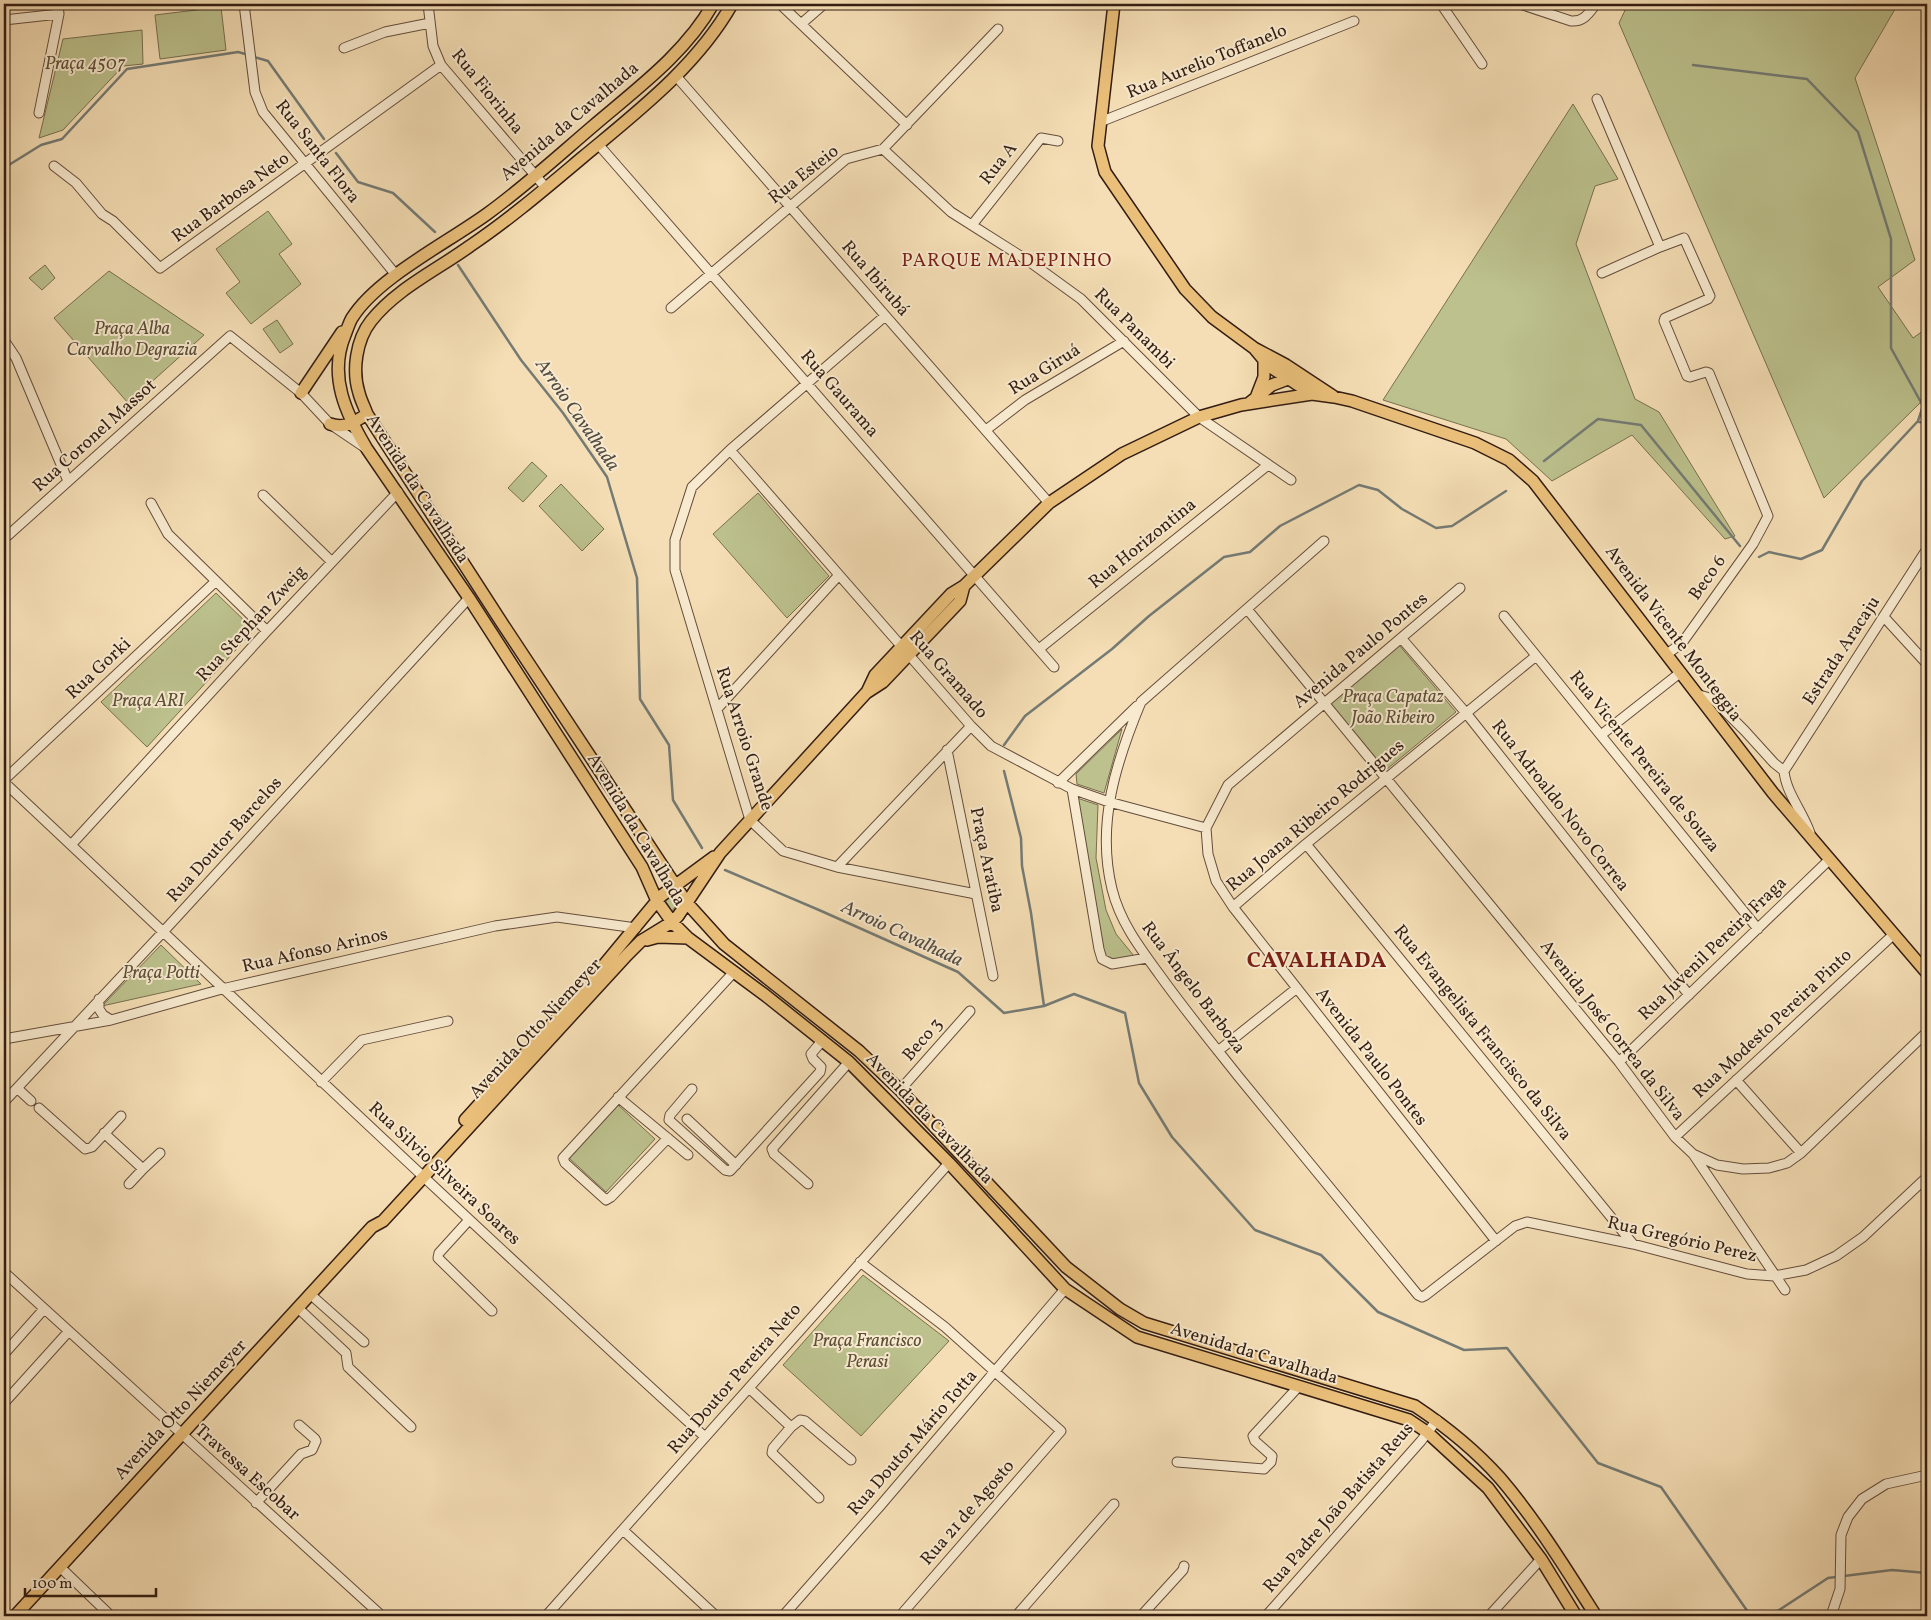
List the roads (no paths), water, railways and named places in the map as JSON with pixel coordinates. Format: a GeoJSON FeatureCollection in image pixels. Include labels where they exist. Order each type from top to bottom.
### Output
{"type":"FeatureCollection","features":[{"type":"Feature","properties":{"kind":"main road","name":"Avenida da Cavalhada"},"geometry":{"type":"LineString","coordinates":[[714,4],[706,18],[665,64],[535,176],[487,214],[396,275],[368,299],[352,318],[338,357],[337,371],[344,403],[352,424],[367,449],[469,598],[642,867],[657,901],[672,922],[688,938],[849,1062],[949,1163],[1065,1289],[1137,1337],[1409,1420],[1427,1432],[1488,1488],[1541,1558],[1576,1616]]}},
{"type":"Feature","properties":{"kind":"main road","name":"Avenida da Cavalhada"},"geometry":{"type":"LineString","coordinates":[[732,4],[719,27],[676,76],[546,188],[471,246],[390,301],[371,321],[364,332],[356,360],[358,391],[367,414],[686,903],[724,944],[859,1051],[900,1090],[1066,1267],[1120,1309],[1144,1323],[1415,1406],[1437,1420],[1498,1476],[1534,1522],[1596,1616]]}},
{"type":"Feature","properties":{"kind":"main road","name":"Avenida Vicente Monteggia"},"geometry":{"type":"LineString","coordinates":[[1114,4],[1098,146],[1105,172],[1185,290],[1212,317],[1315,390],[1475,443],[1509,460],[1533,481],[1773,793],[1927,973]]}},
{"type":"Feature","properties":{"kind":"main road"},"geometry":{"type":"LineString","coordinates":[[371,321],[378,307],[396,288],[398,284],[396,275]]}},
{"type":"Feature","properties":{"kind":"main road"},"geometry":{"type":"LineString","coordinates":[[301,393],[352,318]]}},
{"type":"Feature","properties":{"kind":"main road"},"geometry":{"type":"LineString","coordinates":[[1257,395],[1264,377],[1266,357],[1284,372],[1289,385],[1287,390],[1274,401]]}},
{"type":"Feature","properties":{"kind":"main road"},"geometry":{"type":"LineString","coordinates":[[1248,404],[1272,384],[1287,378],[1293,377],[1308,384],[1315,390]]}},
{"type":"Feature","properties":{"kind":"main road","name":"Avenida Otto Niemeyer"},"geometry":{"type":"LineString","coordinates":[[421,1174],[641,941],[672,922],[720,853],[866,694],[883,682],[906,650],[960,601],[964,586],[974,575],[1049,503],[1122,454],[1199,417],[1248,404],[1274,401],[1315,390]]}},
{"type":"Feature","properties":{"kind":"main road"},"geometry":{"type":"LineString","coordinates":[[330,424],[342,427],[352,424],[367,414]]}},
{"type":"Feature","properties":{"kind":"main road"},"geometry":{"type":"LineString","coordinates":[[469,598],[478,598],[502,623]]}},
{"type":"Feature","properties":{"kind":"main road","name":"Avenida Otto Niemeyer"},"geometry":{"type":"LineString","coordinates":[[15,1616],[372,1227],[383,1221],[421,1174],[636,928],[657,901],[675,885],[720,853]]}},
{"type":"Feature","properties":{"kind":"main road"},"geometry":{"type":"LineString","coordinates":[[641,941],[658,937],[688,938]]}},
{"type":"Feature","properties":{"kind":"main road"},"geometry":{"type":"LineString","coordinates":[[1065,1289],[1075,1287],[1087,1290],[1120,1309]]}},
{"type":"Feature","properties":{"kind":"main road"},"geometry":{"type":"LineString","coordinates":[[1541,1558],[1550,1561],[1585,1599]]}},
{"type":"Feature","properties":{"kind":"street"},"geometry":{"type":"LineString","coordinates":[[38,113],[59,14],[58,4]]}},
{"type":"Feature","properties":{"kind":"street","name":"Rua Santa Flora"},"geometry":{"type":"LineString","coordinates":[[244,4],[250,65],[255,92],[263,112],[396,275]]}},
{"type":"Feature","properties":{"kind":"street","name":"Rua Fiorinha"},"geometry":{"type":"LineString","coordinates":[[428,4],[433,46],[441,65],[546,188]]}},
{"type":"Feature","properties":{"kind":"street"},"geometry":{"type":"LineString","coordinates":[[780,4],[907,125]]}},
{"type":"Feature","properties":{"kind":"street"},"geometry":{"type":"LineString","coordinates":[[801,24],[824,4]]}},
{"type":"Feature","properties":{"kind":"street"},"geometry":{"type":"LineString","coordinates":[[1441,4],[1482,64]]}},
{"type":"Feature","properties":{"kind":"street"},"geometry":{"type":"LineString","coordinates":[[1520,4],[1578,22],[1585,18],[1596,4]]}},
{"type":"Feature","properties":{"kind":"street"},"geometry":{"type":"LineString","coordinates":[[4,20],[59,14]]}},
{"type":"Feature","properties":{"kind":"street","name":"Rua Aurelio Toffanelo"},"geometry":{"type":"LineString","coordinates":[[1100,122],[1354,21]]}},
{"type":"Feature","properties":{"kind":"street"},"geometry":{"type":"LineString","coordinates":[[344,48],[385,32],[430,22]]}},
{"type":"Feature","properties":{"kind":"street","name":"Rua Esteio"},"geometry":{"type":"LineString","coordinates":[[671,308],[846,159],[883,149],[998,30]]}},
{"type":"Feature","properties":{"kind":"street","name":"Rua Barbosa Neto"},"geometry":{"type":"LineString","coordinates":[[54,166],[76,183],[102,214],[113,221],[160,268],[441,65]]}},
{"type":"Feature","properties":{"kind":"street","name":"Rua Ibirubá"},"geometry":{"type":"LineString","coordinates":[[676,76],[1049,503]]}},
{"type":"Feature","properties":{"kind":"street"},"geometry":{"type":"LineString","coordinates":[[1597,99],[1660,247],[1602,273]]}},
{"type":"Feature","properties":{"kind":"street","name":"Rua A"},"geometry":{"type":"LineString","coordinates":[[972,225],[1041,138],[1058,141]]}},
{"type":"Feature","properties":{"kind":"street","name":"Rua Gaurama"},"geometry":{"type":"LineString","coordinates":[[598,144],[1054,667]]}},
{"type":"Feature","properties":{"kind":"street","name":"Rua Panambi"},"geometry":{"type":"LineString","coordinates":[[883,149],[951,212],[1030,262],[1081,299],[1199,417],[1291,480]]}},
{"type":"Feature","properties":{"kind":"street","name":"Beco 6"},"geometry":{"type":"LineString","coordinates":[[1660,247],[1684,238],[1710,296],[1708,300],[1666,318],[1664,321],[1687,376],[1690,378],[1706,372],[1709,373],[1768,516],[1753,544],[1682,643],[1667,654]]}},
{"type":"Feature","properties":{"kind":"street","name":"Rua Arroio Grande"},"geometry":{"type":"LineString","coordinates":[[885,316],[730,450],[692,487],[675,540],[675,570],[750,820],[783,851],[837,867],[976,894]]}},
{"type":"Feature","properties":{"kind":"street","name":"Rua Coronel Massot"},"geometry":{"type":"LineString","coordinates":[[4,540],[230,336],[301,393]]}},
{"type":"Feature","properties":{"kind":"street"},"geometry":{"type":"LineString","coordinates":[[4,340],[16,358],[68,481]]}},
{"type":"Feature","properties":{"kind":"street","name":"Rua Giruá"},"geometry":{"type":"LineString","coordinates":[[986,430],[1033,394],[1124,341]]}},
{"type":"Feature","properties":{"kind":"street"},"geometry":{"type":"LineString","coordinates":[[301,393],[330,424],[367,449]]}},
{"type":"Feature","properties":{"kind":"street","name":"Rua Gramado"},"geometry":{"type":"LineString","coordinates":[[730,450],[971,726],[992,746],[1072,789],[1109,802],[1206,828]]}},
{"type":"Feature","properties":{"kind":"street","name":"Rua Horizontina"},"geometry":{"type":"LineString","coordinates":[[1038,649],[1268,465]]}},
{"type":"Feature","properties":{"kind":"street","name":"Rua Stephan Zweig"},"geometry":{"type":"LineString","coordinates":[[71,845],[267,631],[398,492]]}},
{"type":"Feature","properties":{"kind":"street"},"geometry":{"type":"LineString","coordinates":[[263,495],[332,562]]}},
{"type":"Feature","properties":{"kind":"street"},"geometry":{"type":"LineString","coordinates":[[151,503],[168,534],[267,631]]}},
{"type":"Feature","properties":{"kind":"street","name":"Rua Ângelo Barboza"},"geometry":{"type":"LineString","coordinates":[[1324,541],[1141,702],[1126,740],[1111,789],[1106,821],[1107,856],[1112,889],[1120,913],[1135,941],[1147,958],[1218,1051],[1418,1295],[1422,1297]]}},
{"type":"Feature","properties":{"kind":"street","name":"Estrada Aracaju"},"geometry":{"type":"LineString","coordinates":[[1784,770],[1927,549]]}},
{"type":"Feature","properties":{"kind":"street"},"geometry":{"type":"LineString","coordinates":[[717,709],[839,575]]}},
{"type":"Feature","properties":{"kind":"street","name":"Rua Gorki"},"geometry":{"type":"LineString","coordinates":[[4,781],[216,581]]}},
{"type":"Feature","properties":{"kind":"street","name":"Avenida Paulo Pontes"},"geometry":{"type":"LineString","coordinates":[[1460,588],[1228,785],[1206,828],[1208,854],[1216,881],[1232,907],[1496,1241]]}},
{"type":"Feature","properties":{"kind":"street","name":"Rua Doutor Barcelos"},"geometry":{"type":"LineString","coordinates":[[4,1102],[163,932],[469,598]]}},
{"type":"Feature","properties":{"kind":"street","name":"Avenida José Correa da Silva"},"geometry":{"type":"LineString","coordinates":[[1247,609],[1619,1062],[1675,1137],[1693,1154],[1718,1165],[1743,1169],[1769,1168],[1787,1163],[1802,1153],[1927,1032]]}},
{"type":"Feature","properties":{"kind":"street","name":"Rua Vicente Pereira de Souza"},"geometry":{"type":"LineString","coordinates":[[1504,616],[1758,929]]}},
{"type":"Feature","properties":{"kind":"street"},"geometry":{"type":"LineString","coordinates":[[1884,617],[1927,664]]}},
{"type":"Feature","properties":{"kind":"street","name":"Rua Adroaldo Novo Correa"},"geometry":{"type":"LineString","coordinates":[[1402,639],[1466,713],[1689,995]]}},
{"type":"Feature","properties":{"kind":"street","name":"Rua Joana Ribeiro Rodrigues"},"geometry":{"type":"LineString","coordinates":[[1232,907],[1536,656]]}},
{"type":"Feature","properties":{"kind":"street"},"geometry":{"type":"LineString","coordinates":[[1601,736],[1681,672]]}},
{"type":"Feature","properties":{"kind":"street"},"geometry":{"type":"LineString","coordinates":[[1696,694],[1713,700],[1746,731],[1774,763],[1784,770],[1785,781],[1811,836]]}},
{"type":"Feature","properties":{"kind":"street"},"geometry":{"type":"LineString","coordinates":[[1058,782],[1141,702]]}},
{"type":"Feature","properties":{"kind":"street"},"geometry":{"type":"LineString","coordinates":[[837,867],[971,726]]}},
{"type":"Feature","properties":{"kind":"street","name":"Praça Aratiba"},"geometry":{"type":"LineString","coordinates":[[947,750],[993,976]]}},
{"type":"Feature","properties":{"kind":"street","name":"Rua Silvio Silveira Soares"},"geometry":{"type":"LineString","coordinates":[[4,781],[321,1082],[706,1437]]}},
{"type":"Feature","properties":{"kind":"street"},"geometry":{"type":"LineString","coordinates":[[1072,789],[1102,959],[1112,964],[1147,958]]}},
{"type":"Feature","properties":{"kind":"street","name":"Rua Evangelista Francisco da Silva"},"geometry":{"type":"LineString","coordinates":[[1306,844],[1633,1244]]}},
{"type":"Feature","properties":{"kind":"street","name":"Rua Juvenil Pereira Fraga"},"geometry":{"type":"LineString","coordinates":[[1619,1062],[1830,860]]}},
{"type":"Feature","properties":{"kind":"street","name":"Rua Afonso Arinos"},"geometry":{"type":"LineString","coordinates":[[4,1039],[111,1020],[222,989],[495,926],[557,917],[636,928]]}},
{"type":"Feature","properties":{"kind":"street","name":"Rua Modesto Pereira Pinto"},"geometry":{"type":"LineString","coordinates":[[1675,1137],[1894,934]]}},
{"type":"Feature","properties":{"kind":"street"},"geometry":{"type":"LineString","coordinates":[[668,1138],[612,1197],[606,1200],[565,1164],[563,1158],[733,973]]}},
{"type":"Feature","properties":{"kind":"street"},"geometry":{"type":"LineString","coordinates":[[1218,1051],[1296,988]]}},
{"type":"Feature","properties":{"kind":"street"},"geometry":{"type":"LineString","coordinates":[[99,999],[99,1009],[103,1015],[111,1020]]}},
{"type":"Feature","properties":{"kind":"street","name":"Beco 3"},"geometry":{"type":"LineString","coordinates":[[900,1090],[970,1011]]}},
{"type":"Feature","properties":{"kind":"street"},"geometry":{"type":"LineString","coordinates":[[321,1082],[362,1040],[448,1021]]}},
{"type":"Feature","properties":{"kind":"street"},"geometry":{"type":"LineString","coordinates":[[692,1090],[670,1115],[669,1120],[725,1170],[730,1171],[820,1072],[821,1067],[811,1054],[822,1041]]}},
{"type":"Feature","properties":{"kind":"street"},"geometry":{"type":"LineString","coordinates":[[808,1184],[774,1154],[772,1149],[849,1062]]}},
{"type":"Feature","properties":{"kind":"street"},"geometry":{"type":"LineString","coordinates":[[1736,1080],[1802,1153]]}},
{"type":"Feature","properties":{"kind":"street"},"geometry":{"type":"LineString","coordinates":[[17,1088],[31,1101]]}},
{"type":"Feature","properties":{"kind":"street"},"geometry":{"type":"LineString","coordinates":[[618,1097],[688,1155]]}},
{"type":"Feature","properties":{"kind":"street"},"geometry":{"type":"LineString","coordinates":[[39,1108],[85,1149],[92,1147],[121,1116]]}},
{"type":"Feature","properties":{"kind":"street"},"geometry":{"type":"LineString","coordinates":[[687,1120],[736,1165]]}},
{"type":"Feature","properties":{"kind":"street"},"geometry":{"type":"LineString","coordinates":[[104,1134],[143,1169]]}},
{"type":"Feature","properties":{"kind":"street"},"geometry":{"type":"LineString","coordinates":[[129,1184],[160,1152]]}},
{"type":"Feature","properties":{"kind":"street"},"geometry":{"type":"LineString","coordinates":[[1693,1154],[1785,1290]]}},
{"type":"Feature","properties":{"kind":"street","name":"Rua Doutor Pereira Neto"},"geometry":{"type":"LineString","coordinates":[[546,1616],[949,1163]]}},
{"type":"Feature","properties":{"kind":"street","name":"Rua Gregório Perez"},"geometry":{"type":"LineString","coordinates":[[1422,1297],[1515,1226],[1527,1222],[1633,1244],[1747,1274],[1774,1276],[1806,1270],[1836,1256],[1863,1237],[1927,1177]]}},
{"type":"Feature","properties":{"kind":"street"},"geometry":{"type":"LineString","coordinates":[[469,1220],[439,1253],[438,1258],[492,1311]]}},
{"type":"Feature","properties":{"kind":"street"},"geometry":{"type":"LineString","coordinates":[[860,1262],[945,1327],[996,1371]]}},
{"type":"Feature","properties":{"kind":"street","name":"Travessa Escobar"},"geometry":{"type":"LineString","coordinates":[[4,1272],[382,1616]]}},
{"type":"Feature","properties":{"kind":"street","name":"Rua Doutor Mário Totta"},"geometry":{"type":"LineString","coordinates":[[783,1616],[880,1506],[1065,1289]]}},
{"type":"Feature","properties":{"kind":"street"},"geometry":{"type":"LineString","coordinates":[[310,1294],[364,1342]]}},
{"type":"Feature","properties":{"kind":"street"},"geometry":{"type":"LineString","coordinates":[[298,1308],[346,1353],[348,1367],[411,1427]]}},
{"type":"Feature","properties":{"kind":"street"},"geometry":{"type":"LineString","coordinates":[[4,1354],[44,1309]]}},
{"type":"Feature","properties":{"kind":"street"},"geometry":{"type":"LineString","coordinates":[[4,1403],[69,1331]]}},
{"type":"Feature","properties":{"kind":"street","name":"Rua 21 de Agosto"},"geometry":{"type":"LineString","coordinates":[[900,1616],[1061,1430],[996,1371]]}},
{"type":"Feature","properties":{"kind":"street"},"geometry":{"type":"LineString","coordinates":[[1177,1462],[1264,1469],[1272,1458],[1255,1440],[1254,1436],[1298,1386]]}},
{"type":"Feature","properties":{"kind":"street"},"geometry":{"type":"LineString","coordinates":[[749,1388],[791,1427]]}},
{"type":"Feature","properties":{"kind":"street"},"geometry":{"type":"LineString","coordinates":[[819,1498],[772,1453],[773,1448],[791,1427],[800,1420],[804,1420],[851,1460]]}},
{"type":"Feature","properties":{"kind":"street","name":"Rua Padre João Batista Reus"},"geometry":{"type":"LineString","coordinates":[[1271,1615],[1437,1420]]}},
{"type":"Feature","properties":{"kind":"street"},"geometry":{"type":"LineString","coordinates":[[256,1503],[301,1454],[312,1450],[315,1446],[315,1439],[300,1425]]}},
{"type":"Feature","properties":{"kind":"street"},"geometry":{"type":"LineString","coordinates":[[1831,1616],[1840,1589],[1841,1535],[1848,1517],[1862,1499],[1886,1484],[1927,1475]]}},
{"type":"Feature","properties":{"kind":"street"},"geometry":{"type":"LineString","coordinates":[[1016,1616],[1114,1504]]}},
{"type":"Feature","properties":{"kind":"street"},"geometry":{"type":"LineString","coordinates":[[623,1530],[716,1616]]}},
{"type":"Feature","properties":{"kind":"street"},"geometry":{"type":"LineString","coordinates":[[1489,1616],[1541,1558]]}},
{"type":"Feature","properties":{"kind":"street"},"geometry":{"type":"LineString","coordinates":[[1141,1616],[1183,1570],[1184,1566]]}},
{"type":"Feature","properties":{"kind":"street"},"geometry":{"type":"LineString","coordinates":[[60,1567],[111,1616]]}},
{"type":"Feature","properties":{"kind":"waterway","name":"Arroio Cavalhada"},"geometry":{"type":"LineString","coordinates":[[4,168],[41,145],[62,139],[127,69],[238,52],[249,55]]}},
{"type":"Feature","properties":{"kind":"waterway","name":"Arroio Cavalhada"},"geometry":{"type":"LineString","coordinates":[[254,57],[268,61],[324,139]]}},
{"type":"Feature","properties":{"kind":"waterway"},"geometry":{"type":"LineString","coordinates":[[1693,65],[1807,79],[1858,132],[1891,239],[1891,348],[1923,406]]}},
{"type":"Feature","properties":{"kind":"waterway","name":"Arroio Cavalhada"},"geometry":{"type":"LineString","coordinates":[[336,153],[358,182],[393,193],[435,232]]}},
{"type":"Feature","properties":{"kind":"waterway","name":"Arroio Cavalhada"},"geometry":{"type":"LineString","coordinates":[[458,265],[521,360],[563,413],[607,477],[637,578],[640,699],[669,745],[673,800],[702,848]]}},
{"type":"Feature","properties":{"kind":"waterway"},"geometry":{"type":"LineString","coordinates":[[1759,557],[1769,552],[1801,559],[1822,550],[1862,481],[1918,421],[1923,406],[1927,402]]}},
{"type":"Feature","properties":{"kind":"waterway"},"geometry":{"type":"LineString","coordinates":[[1544,461],[1598,419],[1641,425],[1740,546]]}},
{"type":"Feature","properties":{"kind":"waterway"},"geometry":{"type":"LineString","coordinates":[[1919,422],[1927,423]]}},
{"type":"Feature","properties":{"kind":"waterway"},"geometry":{"type":"LineString","coordinates":[[1004,745],[1025,716],[1112,649],[1149,616],[1224,557],[1250,552],[1280,526],[1359,485],[1378,490],[1402,509],[1436,528],[1452,526],[1506,491]]}},
{"type":"Feature","properties":{"kind":"waterway"},"geometry":{"type":"LineString","coordinates":[[1004,771],[1021,838],[1022,866],[1031,913],[1044,1006]]}},
{"type":"Feature","properties":{"kind":"waterway","name":"Arroio Cavalhada"},"geometry":{"type":"LineString","coordinates":[[725,870],[958,972],[1004,1013],[1044,1006],[1074,994],[1125,1013],[1139,1083],[1172,1137],[1255,1230],[1321,1255],[1378,1312],[1464,1350],[1507,1348],[1598,1463],[1661,1487],[1748,1612],[1755,1616]]}},
{"type":"Feature","properties":{"kind":"waterway","name":"Arroio Cavalhada"},"geometry":{"type":"LineString","coordinates":[[1770,1616],[1828,1578],[1892,1570],[1927,1573]]}},
{"type":"Feature","properties":{"kind":"district","name":"PARQUE MADEPINHO"},"geometry":{"type":"Point","coordinates":[1007,261]}},
{"type":"Feature","properties":{"kind":"district","name":"CAVALHADA"},"geometry":{"type":"Point","coordinates":[1317,961]}},
{"type":"Feature","properties":{"kind":"park label","name":"Praça 4507"},"geometry":{"type":"Point","coordinates":[85,64]}},
{"type":"Feature","properties":{"kind":"park label","name":"Praça Alba Carvalho Degrazia"},"geometry":{"type":"Point","coordinates":[132,339]}},
{"type":"Feature","properties":{"kind":"park label","name":"Praça ARI"},"geometry":{"type":"Point","coordinates":[148,701]}},
{"type":"Feature","properties":{"kind":"park label","name":"Praça Capataz João Ribeiro"},"geometry":{"type":"Point","coordinates":[1393,708]}},
{"type":"Feature","properties":{"kind":"park label","name":"Praça Potti"},"geometry":{"type":"Point","coordinates":[161,973]}},
{"type":"Feature","properties":{"kind":"park label","name":"Praça Francisco Perasi"},"geometry":{"type":"Point","coordinates":[867,1351]}}]}
